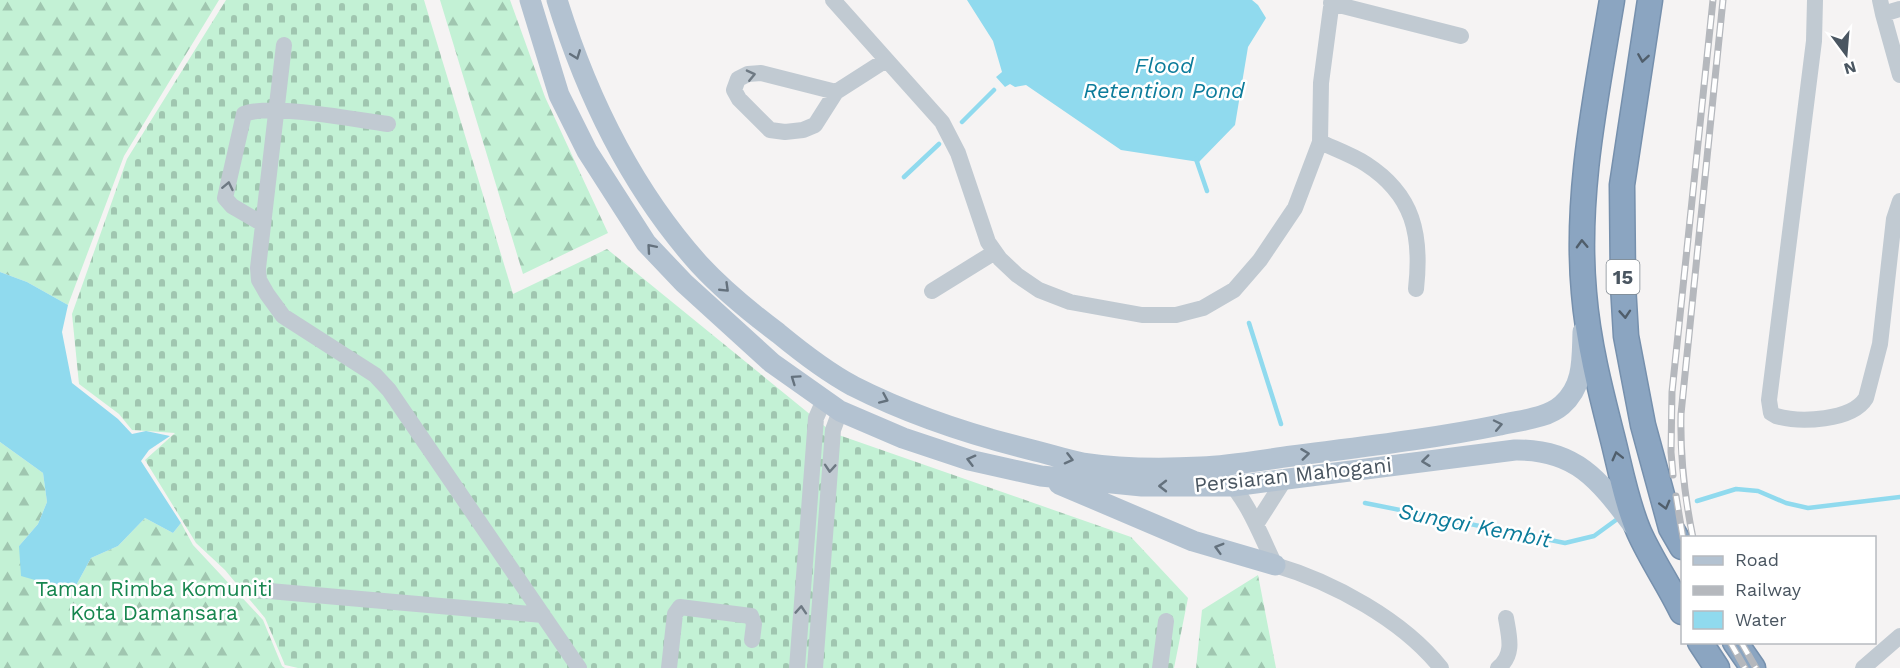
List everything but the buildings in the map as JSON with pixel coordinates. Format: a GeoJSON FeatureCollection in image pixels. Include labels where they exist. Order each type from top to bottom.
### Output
{"type":"FeatureCollection","features":[{"type":"Feature","properties":{"kind":"highway","name":"15"},"geometry":{"type":"LineString","coordinates":[[1612,0],[1584,182],[1583,293],[1597,377],[1629,503],[1639,532],[1681,608]]}},
{"type":"Feature","properties":{"kind":"highway","name":"15"},"geometry":{"type":"LineString","coordinates":[[1650,0],[1622,185],[1626,336],[1643,425],[1671,528],[1681,544]]}},
{"type":"Feature","properties":{"kind":"highway"},"geometry":{"type":"LineString","coordinates":[[1701,644],[1717,668]]}},
{"type":"Feature","properties":{"kind":"main road","name":"Persiaran Mahogani"},"geometry":{"type":"LineString","coordinates":[[530,0],[559,95],[587,152],[646,243],[684,284],[772,363],[832,405],[903,438],[969,460],[1041,476],[1142,486],[1233,486],[1515,450],[1538,450],[1559,455],[1585,470],[1604,487],[1639,532]]}},
{"type":"Feature","properties":{"kind":"main road","name":"Persiaran Mahogani"},"geometry":{"type":"LineString","coordinates":[[557,0],[588,87],[612,138],[665,223],[701,266],[744,307],[793,345],[851,385],[912,412],[980,437],[1082,463],[1149,469],[1205,467],[1472,430],[1541,416],[1560,407],[1574,392],[1582,370],[1583,293]]}},
{"type":"Feature","properties":{"kind":"main road"},"geometry":{"type":"LineString","coordinates":[[1041,476],[1193,541],[1275,565]]}},
{"type":"Feature","properties":{"kind":"street"},"geometry":{"type":"LineString","coordinates":[[833,0],[942,122],[958,153],[988,242],[1017,275],[1038,290],[1070,302],[1142,315],[1176,315],[1203,309],[1234,290],[1260,260],[1295,208],[1320,142],[1321,83],[1332,1],[1461,36]]}},
{"type":"Feature","properties":{"kind":"street"},"geometry":{"type":"LineString","coordinates":[[1815,0],[1814,40],[1769,400],[1771,412],[1776,416],[1823,420],[1862,405],[1866,398],[1880,344],[1894,219],[1900,201]]}},
{"type":"Feature","properties":{"kind":"street"},"geometry":{"type":"LineString","coordinates":[[1900,9],[1881,7],[1900,75]]}},
{"type":"Feature","properties":{"kind":"street"},"geometry":{"type":"LineString","coordinates":[[284,45],[258,267],[259,280],[283,316],[375,375],[389,390],[579,668]]}},
{"type":"Feature","properties":{"kind":"street"},"geometry":{"type":"LineString","coordinates":[[836,92],[761,73],[748,74],[738,79],[734,90],[739,99],[770,130],[785,132],[803,130],[815,124],[836,92],[886,60]]}},
{"type":"Feature","properties":{"kind":"street"},"geometry":{"type":"LineString","coordinates":[[263,224],[231,206],[225,198],[244,114],[252,111],[276,110],[388,124]]}},
{"type":"Feature","properties":{"kind":"street"},"geometry":{"type":"LineString","coordinates":[[1320,142],[1365,163],[1391,183],[1405,204],[1415,226],[1419,261],[1416,289]]}},
{"type":"Feature","properties":{"kind":"street"},"geometry":{"type":"LineString","coordinates":[[932,291],[995,252]]}},
{"type":"Feature","properties":{"kind":"street"},"geometry":{"type":"LineString","coordinates":[[797,668],[816,418],[832,405]]}},
{"type":"Feature","properties":{"kind":"street"},"geometry":{"type":"LineString","coordinates":[[815,668],[833,430],[832,405]]}},
{"type":"Feature","properties":{"kind":"street"},"geometry":{"type":"LineString","coordinates":[[1205,467],[1224,475],[1233,486],[1257,523],[1275,565],[1320,582],[1364,605],[1397,626],[1426,650],[1439,667]]}},
{"type":"Feature","properties":{"kind":"street"},"geometry":{"type":"LineString","coordinates":[[1257,523],[1284,479]]}},
{"type":"Feature","properties":{"kind":"street"},"geometry":{"type":"LineString","coordinates":[[258,590],[543,615]]}},
{"type":"Feature","properties":{"kind":"street"},"geometry":{"type":"LineString","coordinates":[[669,668],[675,614],[680,607],[750,616],[754,624],[752,640]]}},
{"type":"Feature","properties":{"kind":"street"},"geometry":{"type":"LineString","coordinates":[[1498,668],[1504,664],[1511,645],[1506,618]]}},
{"type":"Feature","properties":{"kind":"street"},"geometry":{"type":"LineString","coordinates":[[1160,668],[1166,621]]}},
{"type":"Feature","properties":{"kind":"street"},"geometry":{"type":"LineString","coordinates":[[1863,668],[1900,636]]}},
{"type":"Feature","properties":{"kind":"green space"},"geometry":{"type":"Polygon","coordinates":[[[0,0],[219,0],[124,156],[68,305],[27,282],[0,272],[0,0]]]}},
{"type":"Feature","properties":{"kind":"green space"},"geometry":{"type":"Polygon","coordinates":[[[226,0],[424,0],[513,294],[607,249],[833,433],[1131,537],[1188,598],[1174,668],[298,668],[285,665],[265,618],[225,570],[196,543],[145,460],[175,433],[132,430],[119,414],[79,384],[72,314],[127,159],[226,0]]]}},
{"type":"Feature","properties":{"kind":"green space"},"geometry":{"type":"Polygon","coordinates":[[[440,0],[510,0],[545,97],[608,233],[523,274],[440,0]]]}},
{"type":"Feature","properties":{"kind":"green space","name":"Taman Rimba Komuniti Kota Damansara"},"geometry":{"type":"Polygon","coordinates":[[[0,442],[43,473],[47,502],[38,524],[19,546],[47,582],[73,591],[91,558],[118,546],[145,518],[173,533],[181,523],[193,545],[263,620],[282,666],[285,668],[0,668],[0,442]]]}},
{"type":"Feature","properties":{"kind":"green space"},"geometry":{"type":"Polygon","coordinates":[[[1258,575],[1276,668],[1196,668],[1202,610],[1258,575]]]}},
{"type":"Feature","properties":{"kind":"water","name":"Flood Retention Pond"},"geometry":{"type":"Polygon","coordinates":[[[967,0],[1252,0],[1266,18],[1248,47],[1235,125],[1199,162],[1121,150],[1026,85],[1015,87],[1010,84],[1005,87],[996,77],[1002,72],[993,41],[967,0]]]}},
{"type":"Feature","properties":{"kind":"water"},"geometry":{"type":"Polygon","coordinates":[[[0,272],[27,282],[68,305],[62,332],[72,383],[118,419],[132,434],[146,431],[170,436],[149,450],[141,461],[181,523],[173,533],[145,518],[118,546],[91,558],[73,591],[21,576],[19,546],[38,524],[47,502],[43,473],[0,442],[0,272]]]}},
{"type":"Feature","properties":{"kind":"waterway"},"geometry":{"type":"LineString","coordinates":[[962,122],[994,90]]}},
{"type":"Feature","properties":{"kind":"waterway"},"geometry":{"type":"LineString","coordinates":[[904,177],[939,144]]}},
{"type":"Feature","properties":{"kind":"waterway","name":"Sungai Kembit"},"geometry":{"type":"LineString","coordinates":[[1196,159],[1207,191]]}},
{"type":"Feature","properties":{"kind":"waterway","name":"Sungai Kembit"},"geometry":{"type":"LineString","coordinates":[[1249,323],[1281,424]]}},
{"type":"Feature","properties":{"kind":"waterway","name":"Sungai Kembit"},"geometry":{"type":"LineString","coordinates":[[1697,501],[1736,489],[1758,491],[1786,503],[1808,508],[1900,497]]}},
{"type":"Feature","properties":{"kind":"waterway","name":"Sungai Kembit"},"geometry":{"type":"LineString","coordinates":[[1365,503],[1565,543],[1594,536],[1616,520]]}},
{"type":"Feature","properties":{"kind":"railway"},"geometry":{"type":"LineString","coordinates":[[1673,475],[1672,392],[1713,0]]}},
{"type":"Feature","properties":{"kind":"railway"},"geometry":{"type":"LineString","coordinates":[[1693,536],[1683,476],[1681,414],[1723,0]]}},
{"type":"Feature","properties":{"kind":"railway"},"geometry":{"type":"LineString","coordinates":[[1676,496],[1683,536]]}},
{"type":"Feature","properties":{"kind":"railway"},"geometry":{"type":"LineString","coordinates":[[1731,644],[1745,668]]}},
{"type":"Feature","properties":{"kind":"railway"},"geometry":{"type":"LineString","coordinates":[[1742,644],[1756,668]]}}]}
